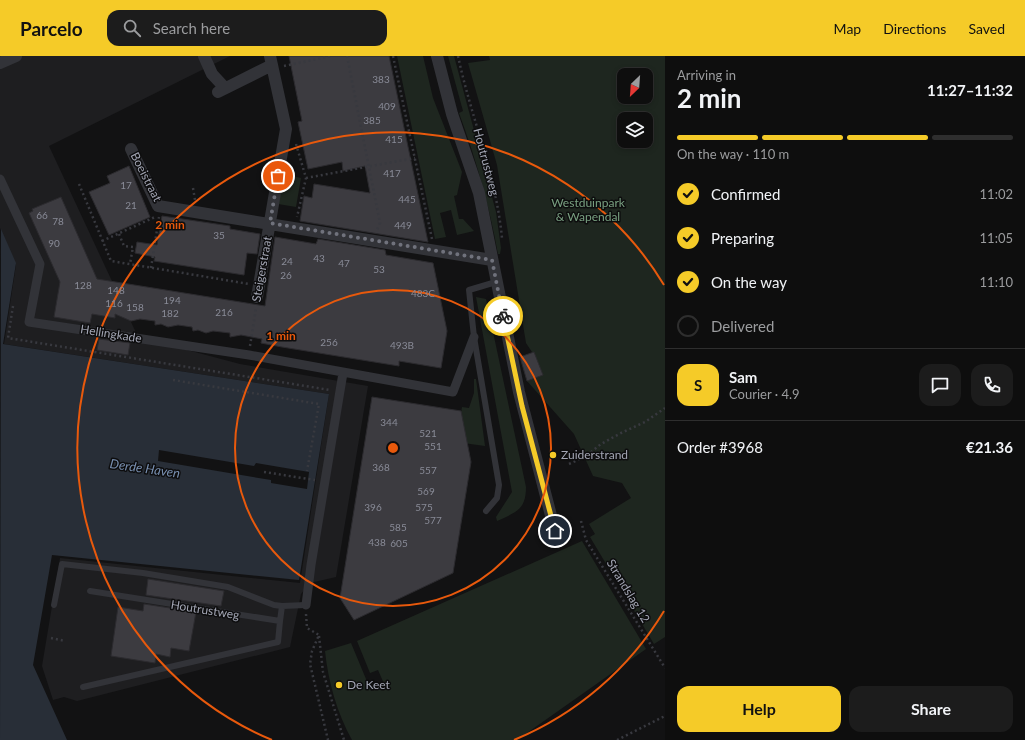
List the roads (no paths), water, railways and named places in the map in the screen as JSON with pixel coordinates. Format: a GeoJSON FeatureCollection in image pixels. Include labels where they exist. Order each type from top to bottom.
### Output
{"type":"FeatureCollection","features":[{"type":"Feature","properties":{"kind":"street"},"geometry":{"type":"LineString","coordinates":[[0,63],[16,56]]}},
{"type":"Feature","properties":{"kind":"street"},"geometry":{"type":"LineString","coordinates":[[204,56],[212,74],[222,90],[272,61]]}},
{"type":"Feature","properties":{"kind":"street","name":"Houtrustweg"},"geometry":{"type":"LineString","coordinates":[[437,56],[452,114],[479,193],[520,398],[555,531]]}},
{"type":"Feature","properties":{"kind":"street","name":"Steigerstraat"},"geometry":{"type":"LineString","coordinates":[[258,292],[286,128],[272,61]]}},
{"type":"Feature","properties":{"kind":"street","name":"Boeistraat"},"geometry":{"type":"LineString","coordinates":[[131,148],[160,211],[270,223],[492,260]]}},
{"type":"Feature","properties":{"kind":"street","name":"Hellingkade"},"geometry":{"type":"LineString","coordinates":[[0,179],[40,264],[29,322],[249,355],[453,392],[474,337]]}},
{"type":"Feature","properties":{"kind":"street"},"geometry":{"type":"LineString","coordinates":[[306,604],[311,565],[343,373]]}},
{"type":"Feature","properties":{"kind":"lane"},"geometry":{"type":"LineString","coordinates":[[486,511],[496,498],[499,485],[474,337],[469,290],[496,282]]}},
{"type":"Feature","properties":{"kind":"lane"},"geometry":{"type":"LineString","coordinates":[[54,604],[62,564],[143,573],[228,587],[274,605],[282,606],[306,604]]}},
{"type":"Feature","properties":{"kind":"lane","name":"Houtrustweg"},"geometry":{"type":"LineString","coordinates":[[90,591],[280,621]]}},
{"type":"Feature","properties":{"kind":"lane"},"geometry":{"type":"LineString","coordinates":[[83,687],[278,642],[282,606]]}},
{"type":"Feature","properties":{"kind":"water","name":"Derde Haven"},"geometry":{"type":"Polygon","coordinates":[[[1,229],[16,263],[3,344],[329,394],[299,580],[52,555],[33,665],[67,740],[0,740],[1,229]]]}},
{"type":"Feature","properties":{"kind":"place","name":"Zuiderstrand"},"geometry":{"type":"Point","coordinates":[553,455]}},
{"type":"Feature","properties":{"kind":"place","name":"De Keet"},"geometry":{"type":"Point","coordinates":[339,685]}},
{"type":"Feature","properties":{"kind":"park label","name":"Westduinpark & Wapendal"},"geometry":{"type":"Point","coordinates":[588,210]}}]}
